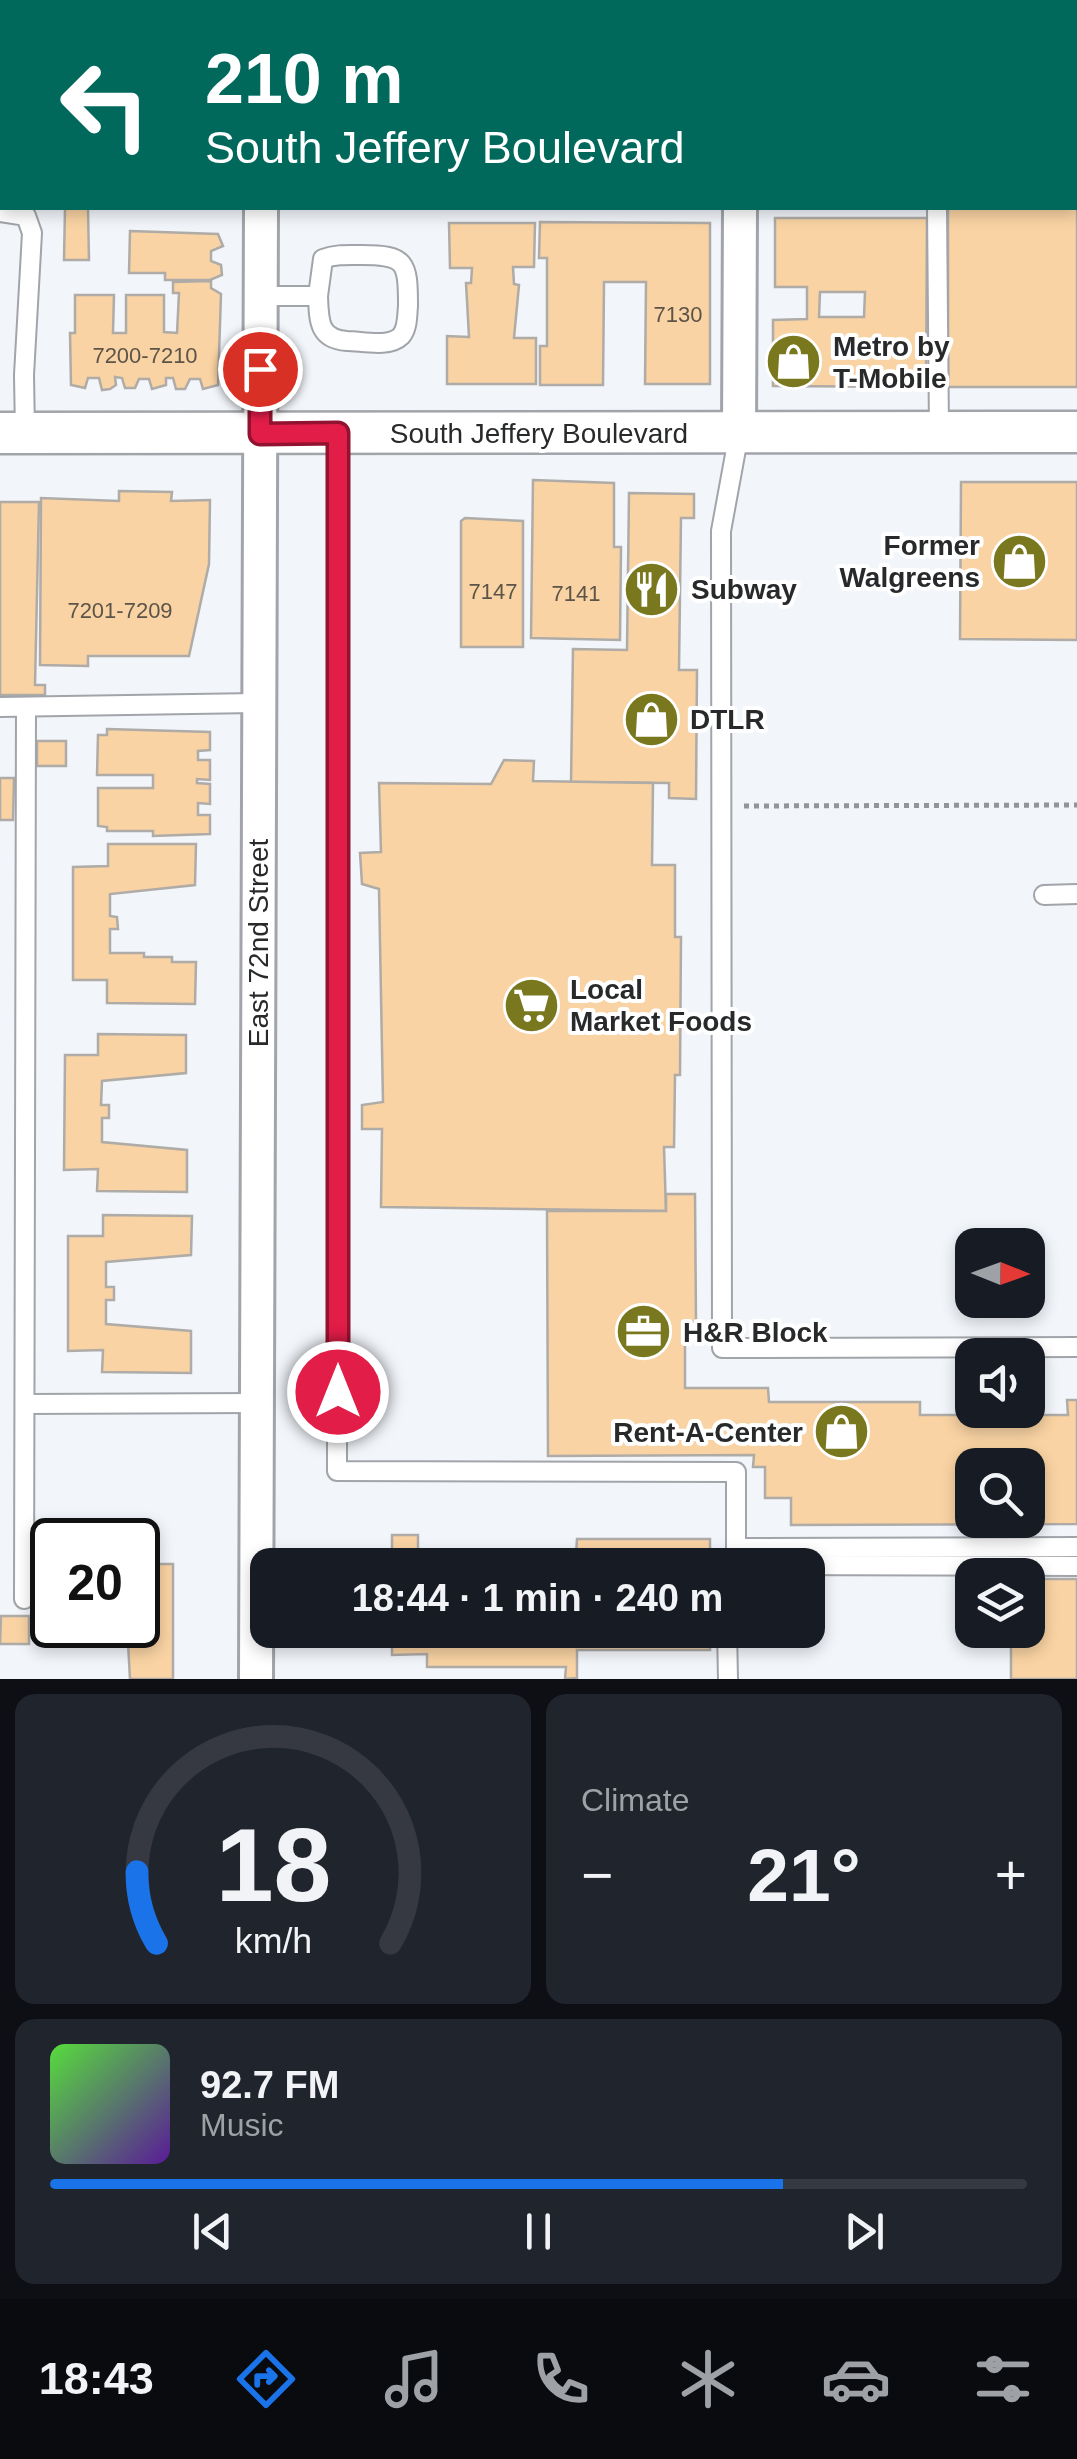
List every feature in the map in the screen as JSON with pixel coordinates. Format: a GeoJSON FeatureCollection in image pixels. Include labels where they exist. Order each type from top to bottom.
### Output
{"type":"FeatureCollection","features":[{"type":"Feature","properties":{"kind":"street","name":"East 72nd Street"},"geometry":{"type":"LineString","coordinates":[[256,1679],[260,210]]}},
{"type":"Feature","properties":{"kind":"street"},"geometry":{"type":"LineString","coordinates":[[739,433],[740,210]]}},
{"type":"Feature","properties":{"kind":"street","name":"South Jeffery Boulevard"},"geometry":{"type":"LineString","coordinates":[[12,433],[1077,432]]}},
{"type":"Feature","properties":{"kind":"lane"},"geometry":{"type":"LineString","coordinates":[[937,210],[939,433]]}},
{"type":"Feature","properties":{"kind":"lane"},"geometry":{"type":"LineString","coordinates":[[0,212],[26,216],[31,226],[12,433]]}},
{"type":"Feature","properties":{"kind":"lane"},"geometry":{"type":"LineString","coordinates":[[334,255],[393,255],[403,263],[408,278],[407,322],[400,336],[387,342],[336,340],[325,334],[318,322],[318,296],[323,259],[334,255]]}},
{"type":"Feature","properties":{"kind":"lane"},"geometry":{"type":"LineString","coordinates":[[260,296],[318,296]]}},
{"type":"Feature","properties":{"kind":"lane"},"geometry":{"type":"LineString","coordinates":[[338,433],[337,1472],[736,1472],[736,1548],[1077,1547]]}},
{"type":"Feature","properties":{"kind":"lane"},"geometry":{"type":"LineString","coordinates":[[739,433],[721,531],[722,1348],[1077,1347]]}},
{"type":"Feature","properties":{"kind":"lane"},"geometry":{"type":"LineString","coordinates":[[0,707],[259,704]]}},
{"type":"Feature","properties":{"kind":"lane"},"geometry":{"type":"LineString","coordinates":[[24,1599],[26,707]]}},
{"type":"Feature","properties":{"kind":"lane"},"geometry":{"type":"LineString","coordinates":[[1044,895],[1077,894]]}},
{"type":"Feature","properties":{"kind":"lane"},"geometry":{"type":"LineString","coordinates":[[25,1404],[256,1403]]}},
{"type":"Feature","properties":{"kind":"lane"},"geometry":{"type":"LineString","coordinates":[[825,1565],[1077,1566]]}},
{"type":"Feature","properties":{"kind":"lane"},"geometry":{"type":"LineString","coordinates":[[728,1648],[728,1679]]}},
{"type":"Feature","properties":{"kind":"path"},"geometry":{"type":"LineString","coordinates":[[741,806],[1077,804]]}},
{"type":"Feature","properties":{"kind":"building"},"geometry":{"type":"Polygon","coordinates":[[[65,210],[88,210],[89,260],[64,260],[65,210]]]}},
{"type":"Feature","properties":{"kind":"building"},"geometry":{"type":"Polygon","coordinates":[[[948,210],[1077,210],[1077,387],[948,387],[948,210]]]}},
{"type":"Feature","properties":{"kind":"building"},"geometry":{"type":"Polygon","coordinates":[[[775,218],[927,218],[926,387],[773,386],[773,320],[807,319],[807,287],[775,287],[775,218]],[[820,292],[819,317],[864,317],[865,292],[820,292]]]}},
{"type":"Feature","properties":{"kind":"building"},"geometry":{"type":"Polygon","coordinates":[[[540,222],[710,223],[710,384],[645,384],[646,282],[604,282],[603,385],[540,385],[540,346],[547,346],[547,258],[539,258],[540,222]]]}},
{"type":"Feature","properties":{"kind":"building"},"geometry":{"type":"Polygon","coordinates":[[[449,223],[535,223],[534,267],[513,267],[514,284],[519,285],[514,338],[536,338],[536,384],[447,384],[447,336],[469,337],[466,283],[471,283],[472,268],[450,268],[449,223]]]}},
{"type":"Feature","properties":{"kind":"building"},"geometry":{"type":"Polygon","coordinates":[[[130,231],[218,234],[223,246],[211,251],[211,261],[221,265],[222,275],[210,280],[165,280],[165,273],[129,273],[130,231]]]}},
{"type":"Feature","properties":{"kind":"building"},"geometry":{"type":"Polygon","coordinates":[[[211,281],[211,288],[221,294],[218,385],[203,389],[200,379],[190,379],[185,389],[176,389],[173,378],[166,378],[166,385],[152,389],[149,379],[139,379],[135,388],[125,388],[122,378],[115,377],[116,385],[110,389],[102,390],[99,378],[88,378],[85,388],[71,385],[70,333],[75,333],[75,295],[114,295],[113,333],[126,333],[126,295],[164,295],[164,332],[177,333],[179,293],[173,293],[173,282],[211,281]]]}},
{"type":"Feature","properties":{"kind":"building"},"geometry":{"type":"Polygon","coordinates":[[[533,480],[614,483],[614,547],[621,547],[620,640],[531,638],[533,480]]]}},
{"type":"Feature","properties":{"kind":"building","name":"Former Walgreens"},"geometry":{"type":"Polygon","coordinates":[[[961,482],[1077,482],[1077,640],[960,639],[961,482]]]}},
{"type":"Feature","properties":{"kind":"building"},"geometry":{"type":"Polygon","coordinates":[[[119,491],[172,492],[171,501],[210,500],[209,564],[189,656],[88,656],[88,666],[40,665],[41,498],[119,501],[119,491]]]}},
{"type":"Feature","properties":{"kind":"building"},"geometry":{"type":"Polygon","coordinates":[[[629,493],[694,494],[694,518],[681,518],[679,670],[697,670],[696,799],[669,798],[669,783],[571,782],[573,649],[627,650],[629,493]]]}},
{"type":"Feature","properties":{"kind":"building"},"geometry":{"type":"Polygon","coordinates":[[[0,502],[39,502],[35,685],[45,685],[45,695],[0,695],[0,502]]]}},
{"type":"Feature","properties":{"kind":"building"},"geometry":{"type":"Polygon","coordinates":[[[461,521],[523,521],[523,647],[461,647],[461,521]]]}},
{"type":"Feature","properties":{"kind":"building"},"geometry":{"type":"Polygon","coordinates":[[[107,729],[210,732],[210,750],[198,751],[198,760],[210,760],[210,780],[197,779],[197,783],[210,784],[210,804],[198,803],[198,815],[210,815],[210,834],[153,836],[153,831],[107,831],[107,827],[98,826],[98,788],[153,788],[153,775],[97,775],[98,735],[107,735],[107,729]]]}},
{"type":"Feature","properties":{"kind":"building"},"geometry":{"type":"Polygon","coordinates":[[[37,741],[66,741],[66,766],[37,766],[37,741]]]}},
{"type":"Feature","properties":{"kind":"building","name":"Local Market Foods"},"geometry":{"type":"Polygon","coordinates":[[[504,760],[534,761],[533,781],[653,783],[652,865],[675,865],[675,937],[681,937],[680,1075],[675,1075],[674,1147],[664,1147],[666,1211],[381,1207],[382,1129],[362,1129],[362,1105],[383,1102],[379,889],[362,884],[360,853],[381,852],[379,783],[491,784],[504,760]]]}},
{"type":"Feature","properties":{"kind":"building"},"geometry":{"type":"Polygon","coordinates":[[[0,778],[14,778],[13,820],[0,820],[0,778]]]}},
{"type":"Feature","properties":{"kind":"building"},"geometry":{"type":"Polygon","coordinates":[[[108,844],[196,844],[195,885],[110,894],[110,916],[117,917],[118,929],[110,929],[110,953],[144,953],[144,957],[172,957],[172,962],[196,962],[195,1004],[107,1003],[107,980],[73,980],[73,867],[108,866],[108,844]]]}},
{"type":"Feature","properties":{"kind":"building"},"geometry":{"type":"Polygon","coordinates":[[[98,1034],[186,1035],[186,1073],[102,1081],[101,1105],[109,1105],[109,1118],[102,1118],[102,1142],[187,1150],[187,1192],[97,1191],[98,1169],[64,1170],[65,1055],[98,1055],[98,1034]]]}},
{"type":"Feature","properties":{"kind":"building"},"geometry":{"type":"Polygon","coordinates":[[[666,1194],[695,1194],[696,1322],[685,1322],[685,1388],[768,1388],[769,1402],[920,1402],[920,1415],[955,1415],[955,1428],[1045,1428],[1045,1415],[1068,1415],[1067,1400],[1077,1400],[1077,1524],[1045,1524],[1045,1448],[955,1448],[955,1524],[791,1525],[791,1498],[765,1498],[765,1467],[753,1467],[754,1455],[548,1456],[547,1211],[666,1211],[666,1194]]]}},
{"type":"Feature","properties":{"kind":"building"},"geometry":{"type":"Polygon","coordinates":[[[103,1215],[192,1216],[191,1255],[106,1262],[106,1287],[114,1287],[114,1300],[106,1300],[106,1324],[191,1331],[191,1373],[102,1372],[103,1350],[68,1351],[68,1236],[103,1236],[103,1215]]]}},
{"type":"Feature","properties":{"kind":"building"},"geometry":{"type":"Polygon","coordinates":[[[392,1535],[418,1535],[418,1548],[392,1548],[392,1535]]]}},
{"type":"Feature","properties":{"kind":"building"},"geometry":{"type":"Polygon","coordinates":[[[577,1539],[710,1539],[710,1548],[576,1548],[577,1539]]]}},
{"type":"Feature","properties":{"kind":"building"},"geometry":{"type":"Polygon","coordinates":[[[160,1564],[173,1564],[173,1679],[130,1679],[128,1648],[160,1648],[160,1564]]]}},
{"type":"Feature","properties":{"kind":"building"},"geometry":{"type":"Polygon","coordinates":[[[1045,1579],[1077,1579],[1077,1679],[1011,1679],[1011,1648],[1045,1648],[1045,1579]]]}},
{"type":"Feature","properties":{"kind":"building"},"geometry":{"type":"Polygon","coordinates":[[[1,1616],[29,1616],[29,1644],[0,1644],[1,1616]]]}},
{"type":"Feature","properties":{"kind":"building"},"geometry":{"type":"Polygon","coordinates":[[[392,1648],[710,1648],[577,1650],[577,1678],[565,1679],[566,1667],[427,1667],[427,1654],[392,1655],[392,1648]]]}},
{"type":"Feature","properties":{"kind":"place","name":"Metro by T-Mobile"},"geometry":{"type":"Point","coordinates":[794,362]}},
{"type":"Feature","properties":{"kind":"place","name":"Former Walgreens"},"geometry":{"type":"Point","coordinates":[1019,561]}},
{"type":"Feature","properties":{"kind":"place","name":"Subway"},"geometry":{"type":"Point","coordinates":[652,589]}},
{"type":"Feature","properties":{"kind":"place","name":"DTLR"},"geometry":{"type":"Point","coordinates":[651,719]}},
{"type":"Feature","properties":{"kind":"place","name":"Local Market Foods"},"geometry":{"type":"Point","coordinates":[531,1005]}},
{"type":"Feature","properties":{"kind":"place","name":"H&R Block"},"geometry":{"type":"Point","coordinates":[644,1332]}},
{"type":"Feature","properties":{"kind":"place","name":"Rent-A-Center"},"geometry":{"type":"Point","coordinates":[842,1432]}},
{"type":"Feature","properties":{"kind":"route"},"geometry":{"type":"LineString","coordinates":[[260,369],[260,434],[338,433],[338,1392]]}}]}
